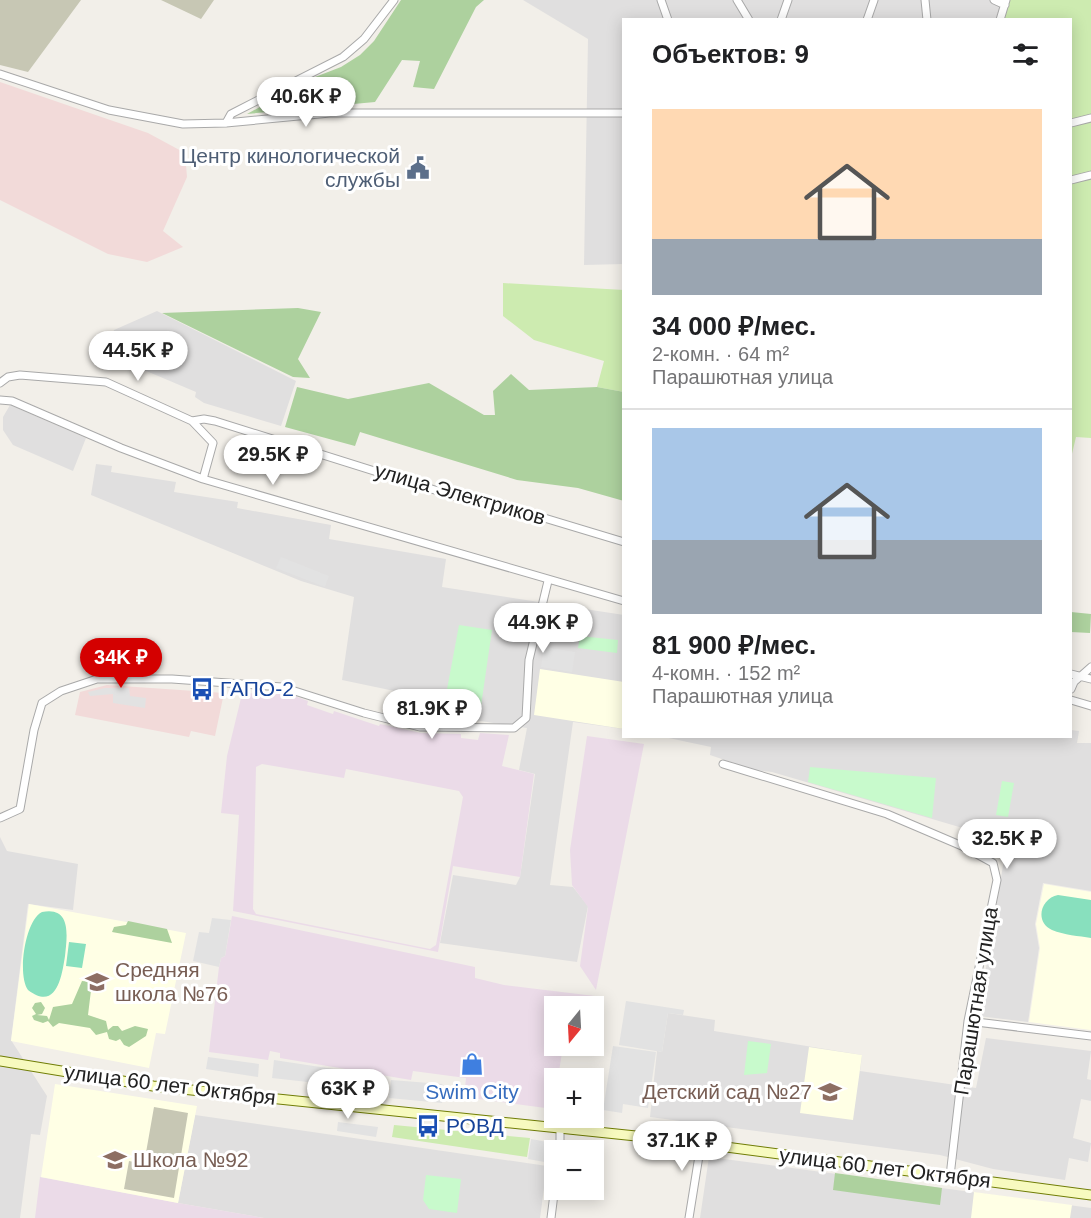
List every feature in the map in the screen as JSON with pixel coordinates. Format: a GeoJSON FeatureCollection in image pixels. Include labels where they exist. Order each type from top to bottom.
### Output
{"type":"FeatureCollection","features":[{"type":"Feature","properties":{"kind":"main road","name":"улица 60 лет Октября"},"geometry":{"type":"LineString","coordinates":[[0,1061],[153,1086],[544,1125]]}},
{"type":"Feature","properties":{"kind":"main road","name":"улица 60 лет Октября"},"geometry":{"type":"LineString","coordinates":[[569,1128],[700,1143],[1091,1195]]}},
{"type":"Feature","properties":{"kind":"street"},"geometry":{"type":"LineString","coordinates":[[226,123],[231,114],[343,57],[364,39],[394,0]]}},
{"type":"Feature","properties":{"kind":"street"},"geometry":{"type":"LineString","coordinates":[[661,0],[667,18]]}},
{"type":"Feature","properties":{"kind":"street"},"geometry":{"type":"LineString","coordinates":[[737,0],[748,18]]}},
{"type":"Feature","properties":{"kind":"street"},"geometry":{"type":"LineString","coordinates":[[782,18],[788,0]]}},
{"type":"Feature","properties":{"kind":"street"},"geometry":{"type":"LineString","coordinates":[[868,18],[874,0]]}},
{"type":"Feature","properties":{"kind":"street"},"geometry":{"type":"LineString","coordinates":[[925,0],[927,18]]}},
{"type":"Feature","properties":{"kind":"street"},"geometry":{"type":"LineString","coordinates":[[994,0],[1006,2],[1001,18]]}},
{"type":"Feature","properties":{"kind":"street"},"geometry":{"type":"LineString","coordinates":[[0,74],[127,115],[183,124],[226,123],[330,113],[622,113]]}},
{"type":"Feature","properties":{"kind":"street"},"geometry":{"type":"LineString","coordinates":[[1072,123],[1091,118]]}},
{"type":"Feature","properties":{"kind":"street"},"geometry":{"type":"LineString","coordinates":[[1072,180],[1091,175]]}},
{"type":"Feature","properties":{"kind":"street"},"geometry":{"type":"LineString","coordinates":[[0,383],[8,377],[20,375],[98,380],[192,421],[213,443],[203,479]]}},
{"type":"Feature","properties":{"kind":"street"},"geometry":{"type":"LineString","coordinates":[[0,400],[12,401],[121,448],[203,479],[548,581],[622,600]]}},
{"type":"Feature","properties":{"kind":"street","name":"улица Электриков"},"geometry":{"type":"LineString","coordinates":[[192,421],[215,421],[489,507],[511,508],[622,541]]}},
{"type":"Feature","properties":{"kind":"street"},"geometry":{"type":"LineString","coordinates":[[0,818],[20,809],[34,730],[42,704],[61,691],[97,679],[172,679],[282,687],[364,713],[420,727],[502,730],[514,728],[525,720],[529,660],[548,581]]}},
{"type":"Feature","properties":{"kind":"street"},"geometry":{"type":"LineString","coordinates":[[1072,687],[1079,676],[1091,667]]}},
{"type":"Feature","properties":{"kind":"street"},"geometry":{"type":"LineString","coordinates":[[1072,674],[1091,679]]}},
{"type":"Feature","properties":{"kind":"street"},"geometry":{"type":"LineString","coordinates":[[1072,700],[1091,706]]}},
{"type":"Feature","properties":{"kind":"street","name":"Парашютная улица"},"geometry":{"type":"LineString","coordinates":[[723,764],[887,814],[970,850],[993,863],[997,880],[968,1021],[950,1176]]}},
{"type":"Feature","properties":{"kind":"street"},"geometry":{"type":"LineString","coordinates":[[968,1021],[1091,1036]]}},
{"type":"Feature","properties":{"kind":"street"},"geometry":{"type":"LineString","coordinates":[[689,1218],[703,1131]]}},
{"type":"Feature","properties":{"kind":"street"},"geometry":{"type":"LineString","coordinates":[[550,1218],[553,1200]]}},
{"type":"Feature","properties":{"kind":"shaded area"},"geometry":{"type":"Polygon","coordinates":[[[0,0],[81,0],[28,72],[0,65],[0,0]]]}},
{"type":"Feature","properties":{"kind":"shaded area"},"geometry":{"type":"Polygon","coordinates":[[[161,0],[214,0],[201,19],[161,0]]]}},
{"type":"Feature","properties":{"kind":"shaded area"},"geometry":{"type":"Polygon","coordinates":[[[523,0],[1002,0],[996,18],[622,18],[622,264],[584,265],[588,39],[523,0]]]}},
{"type":"Feature","properties":{"kind":"shaded area"},"geometry":{"type":"Polygon","coordinates":[[[0,82],[148,133],[185,153],[187,177],[163,231],[183,247],[147,262],[108,254],[0,200],[0,82]]]}},
{"type":"Feature","properties":{"kind":"shaded area"},"geometry":{"type":"Polygon","coordinates":[[[157,311],[296,381],[281,426],[204,403],[195,397],[196,392],[106,354],[114,330],[157,311]]]}},
{"type":"Feature","properties":{"kind":"shaded area"},"geometry":{"type":"Polygon","coordinates":[[[10,405],[86,438],[73,471],[13,445],[3,430],[3,417],[10,405]]]}},
{"type":"Feature","properties":{"kind":"shaded area"},"geometry":{"type":"Polygon","coordinates":[[[96,464],[112,466],[111,472],[176,482],[174,492],[238,502],[237,508],[331,525],[329,539],[446,559],[442,587],[622,615],[622,729],[573,722],[550,885],[573,887],[588,906],[577,962],[440,943],[453,875],[516,885],[520,877],[535,774],[519,770],[527,728],[421,712],[423,697],[342,680],[354,597],[301,581],[91,495],[96,464]]]}},
{"type":"Feature","properties":{"kind":"shaded area"},"geometry":{"type":"Polygon","coordinates":[[[281,557],[329,576],[325,587],[276,568],[281,557]]]}},
{"type":"Feature","properties":{"kind":"shaded area"},"geometry":{"type":"Polygon","coordinates":[[[544,647],[575,652],[572,672],[541,667],[544,647]]]}},
{"type":"Feature","properties":{"kind":"shaded area"},"geometry":{"type":"Polygon","coordinates":[[[540,669],[622,682],[622,729],[534,715],[540,669]]]}},
{"type":"Feature","properties":{"kind":"shaded area"},"geometry":{"type":"Polygon","coordinates":[[[107,685],[224,693],[215,736],[191,731],[189,737],[75,715],[80,692],[107,685]]]}},
{"type":"Feature","properties":{"kind":"shaded area"},"geometry":{"type":"Polygon","coordinates":[[[105,688],[129,688],[130,696],[146,698],[145,708],[113,703],[113,694],[90,696],[88,692],[105,688]]]}},
{"type":"Feature","properties":{"kind":"shaded area"},"geometry":{"type":"Polygon","coordinates":[[[281,691],[308,701],[307,705],[333,714],[334,711],[379,726],[380,724],[421,733],[461,734],[461,738],[478,740],[480,733],[509,735],[502,766],[534,774],[520,877],[453,866],[438,952],[233,911],[239,815],[221,813],[227,756],[242,694],[281,691]],[[262,764],[256,767],[253,909],[256,914],[430,949],[436,945],[463,797],[459,791],[346,769],[344,778],[262,764]]]}},
{"type":"Feature","properties":{"kind":"shaded area"},"geometry":{"type":"Polygon","coordinates":[[[1072,730],[1079,731],[1077,743],[1091,743],[1091,891],[1043,883],[1035,924],[1039,948],[1028,1022],[978,1016],[1007,841],[772,772],[754,770],[710,755],[711,747],[669,738],[1072,738],[1072,730]]]}},
{"type":"Feature","properties":{"kind":"shaded area"},"geometry":{"type":"Polygon","coordinates":[[[587,736],[644,744],[596,990],[580,966],[588,907],[572,885],[570,850],[587,736]]]}},
{"type":"Feature","properties":{"kind":"shaded area"},"geometry":{"type":"Polygon","coordinates":[[[0,837],[7,851],[78,864],[73,910],[28,904],[11,1040],[47,1096],[40,1135],[31,1134],[20,1218],[0,1218],[0,837]]]}},
{"type":"Feature","properties":{"kind":"shaded area"},"geometry":{"type":"Polygon","coordinates":[[[1044,884],[1091,892],[1091,1030],[1029,1022],[1040,948],[1036,924],[1044,884]]]}},
{"type":"Feature","properties":{"kind":"shaded area","name":"Средняя школа №76"},"geometry":{"type":"Polygon","coordinates":[[[29,904],[186,933],[165,1034],[156,1033],[149,1068],[11,1041],[29,904]]]}},
{"type":"Feature","properties":{"kind":"shaded area"},"geometry":{"type":"Polygon","coordinates":[[[232,916],[475,967],[475,978],[504,985],[595,996],[544,996],[544,1056],[561,1056],[560,1068],[544,1068],[544,1108],[464,1097],[466,1078],[413,1071],[411,1080],[280,1058],[280,1053],[270,1051],[268,1060],[209,1052],[219,967],[221,958],[225,956],[232,916]]]}},
{"type":"Feature","properties":{"kind":"shaded area"},"geometry":{"type":"Polygon","coordinates":[[[212,918],[231,920],[225,956],[221,958],[219,967],[193,961],[199,932],[209,933],[212,918]]]}},
{"type":"Feature","properties":{"kind":"shaded area"},"geometry":{"type":"Polygon","coordinates":[[[626,1001],[684,1010],[683,1015],[668,1013],[662,1052],[619,1045],[626,1001]]]}},
{"type":"Feature","properties":{"kind":"shaded area"},"geometry":{"type":"Polygon","coordinates":[[[668,1013],[715,1020],[714,1031],[862,1055],[860,1071],[976,1088],[986,1038],[1091,1051],[1087,1079],[1091,1080],[1091,1101],[1081,1099],[1073,1138],[1091,1143],[1088,1162],[1069,1158],[1065,1180],[993,1169],[940,1155],[650,1117],[657,1051],[662,1052],[668,1013]]]}},
{"type":"Feature","properties":{"kind":"shaded area"},"geometry":{"type":"Polygon","coordinates":[[[613,1046],[656,1052],[648,1108],[623,1104],[622,1113],[604,1110],[613,1046]]]}},
{"type":"Feature","properties":{"kind":"shaded area","name":"Детский сад №27"},"geometry":{"type":"Polygon","coordinates":[[[809,1047],[862,1055],[853,1120],[800,1113],[809,1047]]]}},
{"type":"Feature","properties":{"kind":"shaded area"},"geometry":{"type":"Polygon","coordinates":[[[208,1057],[259,1064],[258,1077],[206,1069],[208,1057]]]}},
{"type":"Feature","properties":{"kind":"shaded area"},"geometry":{"type":"Polygon","coordinates":[[[274,1060],[380,1076],[379,1090],[272,1078],[274,1060]]]}},
{"type":"Feature","properties":{"kind":"shaded area"},"geometry":{"type":"Polygon","coordinates":[[[391,1080],[442,1084],[445,1088],[442,1103],[389,1098],[391,1080]]]}},
{"type":"Feature","properties":{"kind":"shaded area","name":"Школа №92"},"geometry":{"type":"Polygon","coordinates":[[[55,1084],[197,1106],[178,1203],[41,1177],[55,1084]]]}},
{"type":"Feature","properties":{"kind":"shaded area"},"geometry":{"type":"Polygon","coordinates":[[[154,1107],[188,1113],[174,1198],[124,1189],[129,1161],[144,1164],[154,1107]]]}},
{"type":"Feature","properties":{"kind":"shaded area"},"geometry":{"type":"Polygon","coordinates":[[[195,1115],[544,1166],[540,1218],[264,1218],[178,1203],[195,1115]]]}},
{"type":"Feature","properties":{"kind":"shaded area"},"geometry":{"type":"Polygon","coordinates":[[[338,1122],[378,1127],[376,1137],[337,1131],[338,1122]]]}},
{"type":"Feature","properties":{"kind":"shaded area"},"geometry":{"type":"Polygon","coordinates":[[[531,1139],[544,1141],[544,1162],[528,1159],[531,1139]]]}},
{"type":"Feature","properties":{"kind":"shaded area"},"geometry":{"type":"Polygon","coordinates":[[[709,1157],[1091,1208],[1091,1218],[700,1218],[709,1157]]]}},
{"type":"Feature","properties":{"kind":"shaded area"},"geometry":{"type":"Polygon","coordinates":[[[40,1177],[178,1203],[264,1218],[35,1218],[40,1177]]]}},
{"type":"Feature","properties":{"kind":"shaded area"},"geometry":{"type":"Polygon","coordinates":[[[974,1192],[1072,1205],[1070,1218],[971,1218],[974,1192]]]}},
{"type":"Feature","properties":{"kind":"green space"},"geometry":{"type":"Polygon","coordinates":[[[401,0],[484,0],[476,7],[434,89],[413,87],[420,61],[402,60],[375,102],[247,114],[315,77],[341,67],[360,55],[374,41],[401,0]]]}},
{"type":"Feature","properties":{"kind":"green space"},"geometry":{"type":"Polygon","coordinates":[[[1006,0],[1091,0],[1091,438],[1076,437],[1072,454],[1072,18],[1001,18],[1006,0]]]}},
{"type":"Feature","properties":{"kind":"green space"},"geometry":{"type":"Polygon","coordinates":[[[503,283],[622,290],[622,392],[597,387],[604,361],[534,340],[503,316],[503,283]]]}},
{"type":"Feature","properties":{"kind":"green space"},"geometry":{"type":"Polygon","coordinates":[[[298,308],[321,312],[298,359],[310,378],[293,377],[162,313],[298,308]]]}},
{"type":"Feature","properties":{"kind":"green space"},"geometry":{"type":"Polygon","coordinates":[[[511,374],[529,390],[597,387],[622,392],[622,500],[578,488],[517,480],[360,432],[355,446],[285,427],[297,387],[348,399],[429,383],[484,415],[495,415],[493,391],[511,374]]]}},
{"type":"Feature","properties":{"kind":"green space"},"geometry":{"type":"Polygon","coordinates":[[[1072,612],[1091,614],[1090,633],[1072,632],[1072,612]]]}},
{"type":"Feature","properties":{"kind":"green space"},"geometry":{"type":"Polygon","coordinates":[[[459,625],[492,630],[481,706],[445,700],[459,625]]]}},
{"type":"Feature","properties":{"kind":"green space"},"geometry":{"type":"Polygon","coordinates":[[[580,636],[618,640],[617,653],[578,648],[580,636]]]}},
{"type":"Feature","properties":{"kind":"green space"},"geometry":{"type":"Polygon","coordinates":[[[810,767],[936,778],[932,818],[808,782],[810,767]]]}},
{"type":"Feature","properties":{"kind":"green space"},"geometry":{"type":"Polygon","coordinates":[[[1002,781],[1014,783],[1008,817],[996,815],[1002,781]]]}},
{"type":"Feature","properties":{"kind":"green space"},"geometry":{"type":"Polygon","coordinates":[[[1058,895],[1091,900],[1091,938],[1061,933],[1046,926],[1042,916],[1044,905],[1052,897],[1058,895]]]}},
{"type":"Feature","properties":{"kind":"green space"},"geometry":{"type":"Polygon","coordinates":[[[52,911],[59,914],[63,918],[67,932],[60,981],[52,994],[46,997],[38,996],[28,990],[23,973],[27,936],[36,917],[42,912],[52,911]]]}},
{"type":"Feature","properties":{"kind":"green space"},"geometry":{"type":"Polygon","coordinates":[[[128,921],[167,929],[172,943],[112,932],[114,927],[126,925],[128,921]]]}},
{"type":"Feature","properties":{"kind":"green space"},"geometry":{"type":"Polygon","coordinates":[[[69,942],[86,944],[82,968],[66,966],[69,942]]]}},
{"type":"Feature","properties":{"kind":"green space"},"geometry":{"type":"Polygon","coordinates":[[[82,981],[92,982],[88,1015],[106,1021],[108,1030],[113,1026],[118,1026],[122,1031],[135,1026],[148,1029],[146,1036],[129,1047],[124,1045],[120,1039],[116,1041],[109,1039],[107,1032],[96,1035],[90,1028],[59,1023],[53,1027],[48,1021],[43,1023],[34,1020],[32,1016],[36,1014],[32,1008],[35,1003],[41,1002],[45,1008],[42,1014],[37,1015],[47,1016],[49,1020],[53,1007],[72,1004],[82,981]]]}},
{"type":"Feature","properties":{"kind":"green space"},"geometry":{"type":"Polygon","coordinates":[[[748,1041],[771,1044],[767,1073],[744,1075],[748,1041]]]}},
{"type":"Feature","properties":{"kind":"green space"},"geometry":{"type":"Polygon","coordinates":[[[394,1125],[530,1138],[527,1157],[392,1137],[394,1125]]]}},
{"type":"Feature","properties":{"kind":"green space"},"geometry":{"type":"Polygon","coordinates":[[[835,1173],[942,1188],[940,1205],[833,1190],[835,1173]]]}},
{"type":"Feature","properties":{"kind":"green space"},"geometry":{"type":"Polygon","coordinates":[[[426,1175],[461,1179],[457,1213],[429,1209],[423,1200],[426,1175]]]}},
{"type":"Feature","properties":{"kind":"place","name":"Центр кинологической службы"},"geometry":{"type":"Point","coordinates":[418,168]}},
{"type":"Feature","properties":{"kind":"place","name":"ГАПО-2"},"geometry":{"type":"Point","coordinates":[202,689]}},
{"type":"Feature","properties":{"kind":"place","name":"Средняя школа №76"},"geometry":{"type":"Point","coordinates":[97,982]}},
{"type":"Feature","properties":{"kind":"place","name":"Swim City"},"geometry":{"type":"Point","coordinates":[472,1064]}},
{"type":"Feature","properties":{"kind":"place","name":"Детский сад №27"},"geometry":{"type":"Point","coordinates":[830,1092]}},
{"type":"Feature","properties":{"kind":"place","name":"РОВД"},"geometry":{"type":"Point","coordinates":[428,1126]}},
{"type":"Feature","properties":{"kind":"place","name":"Школа №92"},"geometry":{"type":"Point","coordinates":[115,1160]}}]}
